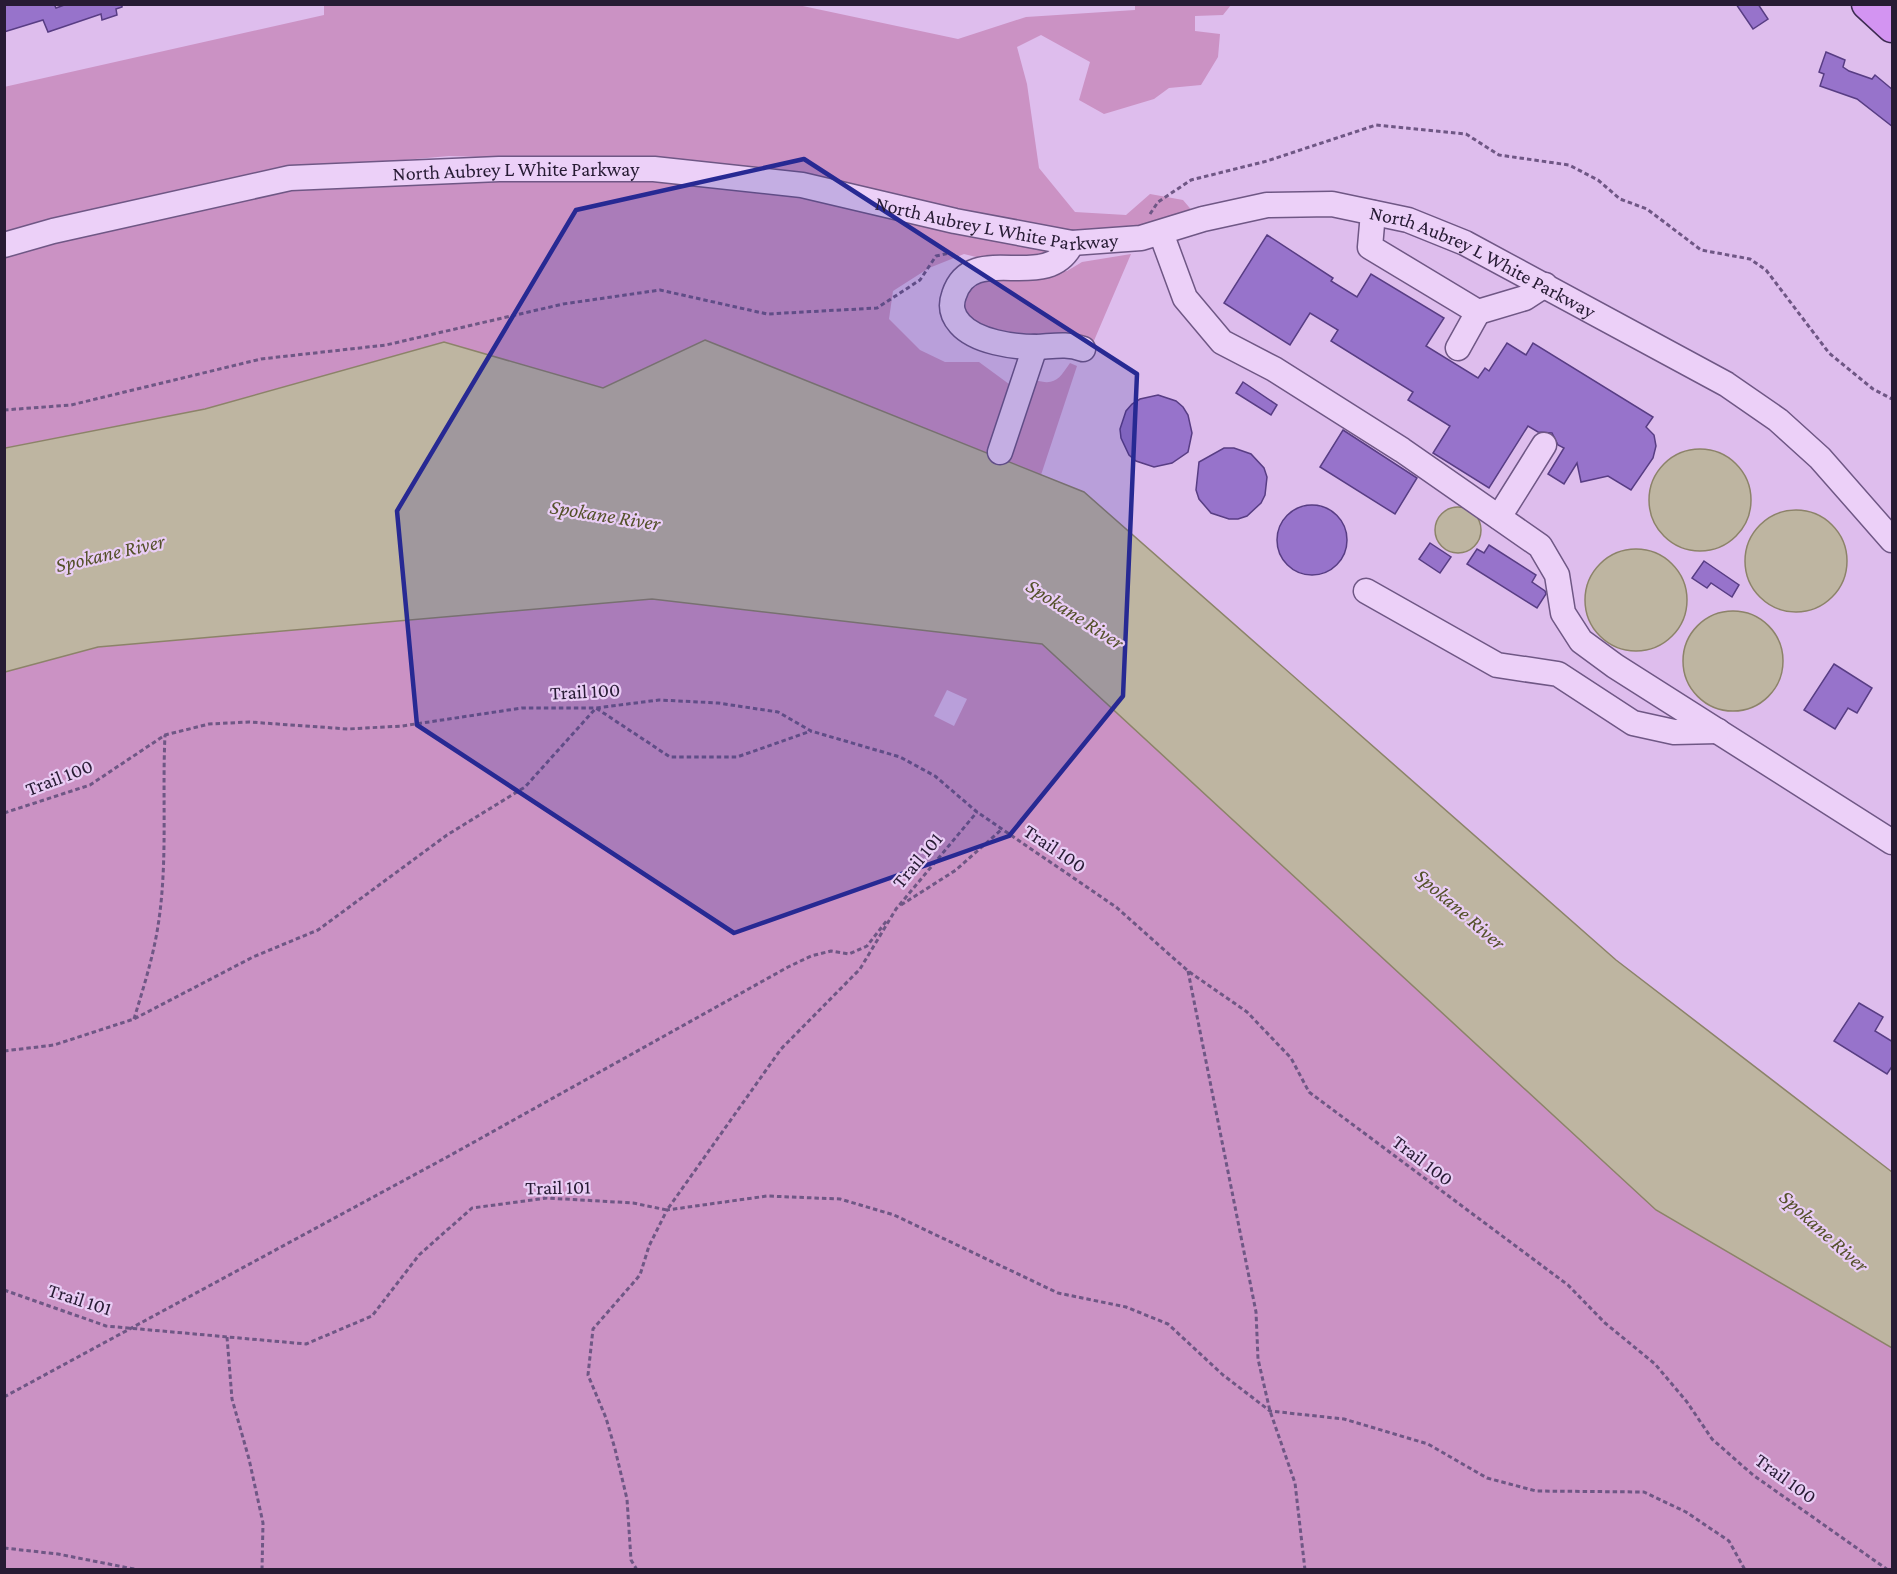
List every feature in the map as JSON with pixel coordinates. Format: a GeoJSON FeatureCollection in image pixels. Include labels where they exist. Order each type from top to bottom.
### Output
{"type":"FeatureCollection","features":[{"type":"Feature","properties":{"kind":"street","name":"North Aubrey L White Parkway"},"geometry":{"type":"LineString","coordinates":[[4,245],[53,231],[290,178],[499,168],[654,169],[802,185],[955,221],[1072,243],[1151,236],[1203,219],[1267,204],[1332,204],[1408,220],[1465,243],[1726,384],[1778,420],[1820,458],[1893,540]]}},
{"type":"Feature","properties":{"kind":"street"},"geometry":{"type":"LineString","coordinates":[[1373,213],[1365,256],[1478,312],[1525,298],[1545,285]]}},
{"type":"Feature","properties":{"kind":"street"},"geometry":{"type":"LineString","coordinates":[[1151,236],[1185,298],[1222,342],[1284,375],[1402,450],[1540,546],[1557,575],[1563,613],[1581,641],[1615,666],[1893,842]]}},
{"type":"Feature","properties":{"kind":"street"},"geometry":{"type":"LineString","coordinates":[[1072,243],[1065,257],[1052,265],[977,270],[967,273],[957,284],[952,301],[953,316],[967,332],[985,340],[1035,347],[1072,345],[1083,349]]}},
{"type":"Feature","properties":{"kind":"street"},"geometry":{"type":"LineString","coordinates":[[1458,348],[1478,312]]}},
{"type":"Feature","properties":{"kind":"street"},"geometry":{"type":"LineString","coordinates":[[1000,452],[1035,347]]}},
{"type":"Feature","properties":{"kind":"street"},"geometry":{"type":"LineString","coordinates":[[1499,517],[1544,445]]}},
{"type":"Feature","properties":{"kind":"street"},"geometry":{"type":"LineString","coordinates":[[1366,591],[1497,665],[1558,674],[1633,723],[1674,732],[1718,731]]}},
{"type":"Feature","properties":{"kind":"path"},"geometry":{"type":"LineString","coordinates":[[1151,236],[1149,215],[1158,202],[1191,180],[1267,161],[1376,125],[1466,134],[1499,155],[1569,165],[1598,180],[1620,199],[1647,209],[1701,250],[1750,259],[1766,270],[1829,353],[1873,389],[1893,399]]}},
{"type":"Feature","properties":{"kind":"path"},"geometry":{"type":"LineString","coordinates":[[4,410],[71,405],[261,359],[386,345],[563,304],[660,290],[767,314],[877,308],[920,280],[936,256],[944,252],[950,253],[977,270]]}},
{"type":"Feature","properties":{"kind":"path","name":"Trail 100"},"geometry":{"type":"LineString","coordinates":[[4,813],[90,785],[165,735],[209,724],[249,722],[348,729],[402,726],[522,708],[596,708],[660,700],[718,703],[778,712],[811,731],[900,757],[934,776],[977,812],[1116,907],[1188,971],[1247,1012],[1292,1058],[1309,1092],[1568,1285],[1605,1323],[1655,1364],[1687,1401],[1712,1439],[1753,1475],[1888,1569]]}},
{"type":"Feature","properties":{"kind":"path"},"geometry":{"type":"LineString","coordinates":[[4,1051],[54,1045],[134,1019],[253,957],[318,930],[447,835],[525,787],[596,708],[670,757],[737,757],[811,731]]}},
{"type":"Feature","properties":{"kind":"path"},"geometry":{"type":"LineString","coordinates":[[134,1019],[158,926],[165,849],[162,794],[165,735]]}},
{"type":"Feature","properties":{"kind":"path","name":"Trail 101"},"geometry":{"type":"LineString","coordinates":[[4,1290],[106,1326],[306,1344],[372,1317],[419,1255],[472,1208],[547,1198],[633,1203],[667,1210],[781,1049],[860,969],[896,909],[977,812]]}},
{"type":"Feature","properties":{"kind":"path"},"geometry":{"type":"LineString","coordinates":[[4,1397],[449,1156],[788,967],[811,956],[831,951],[849,954],[867,946],[896,909],[956,870],[1002,829]]}},
{"type":"Feature","properties":{"kind":"path"},"geometry":{"type":"LineString","coordinates":[[1188,971],[1256,1312],[1258,1359],[1269,1411],[1295,1483],[1305,1569]]}},
{"type":"Feature","properties":{"kind":"path"},"geometry":{"type":"LineString","coordinates":[[637,1569],[631,1560],[627,1499],[615,1449],[606,1418],[588,1375],[593,1329],[640,1275],[650,1246],[667,1210],[767,1196],[840,1199],[894,1215],[1058,1293],[1126,1307],[1168,1324],[1223,1375],[1269,1411],[1344,1419],[1428,1444],[1487,1478],[1536,1491],[1644,1492],[1686,1512],[1729,1541],[1745,1569]]}},
{"type":"Feature","properties":{"kind":"path"},"geometry":{"type":"LineString","coordinates":[[227,1337],[232,1400],[249,1459],[263,1522],[262,1569]]}},
{"type":"Feature","properties":{"kind":"path"},"geometry":{"type":"LineString","coordinates":[[4,1548],[58,1554],[139,1569]]}},
{"type":"Feature","properties":{"kind":"highlighted area"},"geometry":{"type":"Polygon","coordinates":[[[804,159],[1137,374],[1123,696],[1009,836],[734,933],[417,725],[397,511],[576,210],[804,159]]]}},
{"type":"Feature","properties":{"kind":"shaded area"},"geometry":{"type":"Polygon","coordinates":[[[324,5],[798,5],[958,39],[1026,17],[1135,10],[1135,5],[1231,5],[1223,15],[1195,16],[1195,31],[1220,34],[1218,57],[1201,85],[1169,88],[1154,99],[1104,114],[1079,100],[1090,62],[1041,35],[1017,47],[1027,84],[1039,168],[1075,212],[1126,215],[1150,194],[1183,200],[1194,213],[1127,230],[1074,232],[661,162],[449,156],[292,170],[5,236],[4,87],[324,15],[324,5]]]}},
{"type":"Feature","properties":{"kind":"shaded area"},"geometry":{"type":"Polygon","coordinates":[[[608,178],[772,191],[1042,247],[1049,252],[1012,266],[964,254],[929,268],[893,291],[889,319],[920,350],[945,362],[979,362],[1009,384],[992,455],[705,340],[603,388],[444,342],[205,409],[5,448],[5,252],[274,189],[346,181],[608,178]]]}},
{"type":"Feature","properties":{"kind":"shaded area"},"geometry":{"type":"Polygon","coordinates":[[[1131,254],[1093,343],[1084,339],[989,330],[972,324],[961,311],[963,292],[975,281],[1067,271],[1082,262],[1131,254]]]}},
{"type":"Feature","properties":{"kind":"shaded area"},"geometry":{"type":"Polygon","coordinates":[[[1070,363],[1077,366],[1041,475],[1004,460],[1035,380],[1047,382],[1056,380],[1070,363]]]}},
{"type":"Feature","properties":{"kind":"shaded area"},"geometry":{"type":"Polygon","coordinates":[[[652,599],[1042,644],[1656,1210],[1892,1348],[1892,1569],[5,1570],[5,672],[98,647],[652,599]],[[947,690],[934,716],[954,726],[967,699],[947,690]]]}},
{"type":"Feature","properties":{"kind":"water","name":"Spokane River"},"geometry":{"type":"Polygon","coordinates":[[[705,340],[1084,492],[1616,960],[1892,1172],[1892,1348],[1656,1210],[1042,644],[652,599],[98,647],[5,672],[5,448],[205,409],[444,342],[603,388],[705,340]]]}},
{"type":"Feature","properties":{"kind":"water"},"geometry":{"type":"Polygon","coordinates":[[[1700,449],[1720,453],[1736,464],[1747,480],[1751,500],[1747,520],[1736,536],[1720,547],[1700,551],[1680,547],[1664,536],[1653,520],[1649,500],[1653,480],[1664,464],[1680,453],[1700,449]]]}},
{"type":"Feature","properties":{"kind":"water"},"geometry":{"type":"Polygon","coordinates":[[[1458,507],[1474,514],[1481,530],[1474,546],[1458,553],[1442,546],[1435,530],[1442,514],[1458,507]]]}},
{"type":"Feature","properties":{"kind":"water"},"geometry":{"type":"Polygon","coordinates":[[[1796,510],[1816,514],[1832,525],[1843,541],[1847,561],[1843,581],[1832,597],[1816,608],[1796,612],[1776,608],[1760,597],[1749,581],[1745,561],[1749,541],[1760,525],[1776,514],[1796,510]]]}},
{"type":"Feature","properties":{"kind":"water"},"geometry":{"type":"Polygon","coordinates":[[[1636,549],[1656,553],[1672,564],[1683,580],[1687,600],[1683,620],[1672,636],[1656,647],[1636,651],[1616,647],[1600,636],[1589,620],[1585,600],[1589,580],[1600,564],[1616,553],[1636,549]]]}},
{"type":"Feature","properties":{"kind":"water"},"geometry":{"type":"Polygon","coordinates":[[[1733,611],[1752,614],[1769,625],[1780,642],[1783,661],[1780,680],[1769,697],[1752,708],[1733,711],[1714,708],[1697,697],[1686,680],[1683,661],[1686,642],[1697,625],[1714,614],[1733,611]]]}},
{"type":"Feature","properties":{"kind":"building"},"geometry":{"type":"Polygon","coordinates":[[[4,4],[54,4],[56,8],[67,4],[122,4],[122,7],[116,9],[117,15],[102,20],[101,14],[48,32],[43,20],[4,32],[4,4]]]}},
{"type":"Feature","properties":{"kind":"building"},"geometry":{"type":"Polygon","coordinates":[[[1736,4],[1758,4],[1768,19],[1753,29],[1736,4]]]}},
{"type":"Feature","properties":{"kind":"building"},"geometry":{"type":"Polygon","coordinates":[[[1826,52],[1845,60],[1843,67],[1849,71],[1872,79],[1875,75],[1893,90],[1893,127],[1857,99],[1820,86],[1824,74],[1819,72],[1826,52]]]}},
{"type":"Feature","properties":{"kind":"building"},"geometry":{"type":"Polygon","coordinates":[[[1267,235],[1333,278],[1331,281],[1357,297],[1371,274],[1444,318],[1426,346],[1478,378],[1485,368],[1489,371],[1507,343],[1526,355],[1533,343],[1653,417],[1646,427],[1654,435],[1656,446],[1653,458],[1631,490],[1608,476],[1581,482],[1577,463],[1564,484],[1548,474],[1564,448],[1558,445],[1552,433],[1538,432],[1528,426],[1489,488],[1433,453],[1450,426],[1408,400],[1413,392],[1331,341],[1338,330],[1310,313],[1290,345],[1224,303],[1267,235]]]}},
{"type":"Feature","properties":{"kind":"building"},"geometry":{"type":"Polygon","coordinates":[[[1243,382],[1277,405],[1271,415],[1236,393],[1243,382]]]}},
{"type":"Feature","properties":{"kind":"building"},"geometry":{"type":"Polygon","coordinates":[[[1158,395],[1176,401],[1183,407],[1188,415],[1192,433],[1188,452],[1172,463],[1154,467],[1136,461],[1129,455],[1121,438],[1120,429],[1126,411],[1132,404],[1140,399],[1158,395]]]}},
{"type":"Feature","properties":{"kind":"building"},"geometry":{"type":"Polygon","coordinates":[[[1343,430],[1417,478],[1395,514],[1320,467],[1343,430]]]}},
{"type":"Feature","properties":{"kind":"building"},"geometry":{"type":"Polygon","coordinates":[[[1224,448],[1234,448],[1251,454],[1264,468],[1267,477],[1265,495],[1261,503],[1247,516],[1238,519],[1229,519],[1211,513],[1199,499],[1196,490],[1199,462],[1224,448]]]}},
{"type":"Feature","properties":{"kind":"building"},"geometry":{"type":"Polygon","coordinates":[[[1312,505],[1325,508],[1337,515],[1344,527],[1347,540],[1344,553],[1337,565],[1325,572],[1312,575],[1299,572],[1287,565],[1280,553],[1277,540],[1280,527],[1287,515],[1299,508],[1312,505]]]}},
{"type":"Feature","properties":{"kind":"building"},"geometry":{"type":"Polygon","coordinates":[[[1430,543],[1451,557],[1440,573],[1419,559],[1430,543]]]}},
{"type":"Feature","properties":{"kind":"building"},"geometry":{"type":"Polygon","coordinates":[[[1489,545],[1536,575],[1532,582],[1546,594],[1537,608],[1467,564],[1477,549],[1484,553],[1489,545]]]}},
{"type":"Feature","properties":{"kind":"building"},"geometry":{"type":"Polygon","coordinates":[[[1704,561],[1739,585],[1732,597],[1711,583],[1707,588],[1692,578],[1704,561]]]}},
{"type":"Feature","properties":{"kind":"building"},"geometry":{"type":"Polygon","coordinates":[[[1834,664],[1872,688],[1857,713],[1848,708],[1835,729],[1804,710],[1834,664]]]}},
{"type":"Feature","properties":{"kind":"building"},"geometry":{"type":"Polygon","coordinates":[[[1859,1003],[1883,1017],[1875,1031],[1893,1042],[1893,1065],[1887,1074],[1834,1041],[1859,1003]]]}}]}
